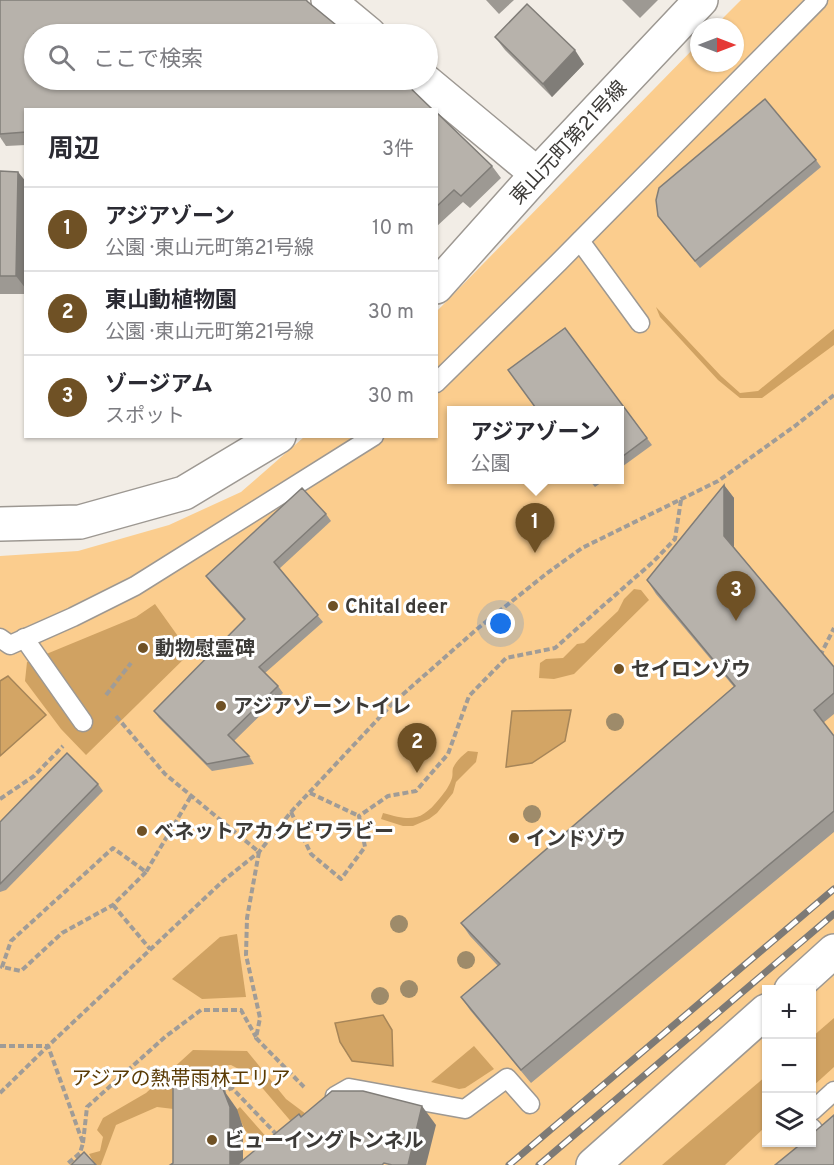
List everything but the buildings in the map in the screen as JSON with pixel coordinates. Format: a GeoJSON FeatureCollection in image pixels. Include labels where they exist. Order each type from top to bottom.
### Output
{"type":"FeatureCollection","features":[{"type":"Feature","properties":{"kind":"street"},"geometry":{"type":"LineString","coordinates":[[328,0],[357,24]]}},
{"type":"Feature","properties":{"kind":"street","name":"東山元町第21号線"},"geometry":{"type":"LineString","coordinates":[[438,284],[537,174],[701,0]]}},
{"type":"Feature","properties":{"kind":"street"},"geometry":{"type":"LineString","coordinates":[[436,90],[537,174]]}},
{"type":"Feature","properties":{"kind":"street"},"geometry":{"type":"LineString","coordinates":[[0,524],[80,522],[184,493],[276,438]]}},
{"type":"Feature","properties":{"kind":"street"},"geometry":{"type":"LineString","coordinates":[[797,985],[834,951]]}},
{"type":"Feature","properties":{"kind":"street"},"geometry":{"type":"LineString","coordinates":[[593,1165],[762,1015]]}},
{"type":"Feature","properties":{"kind":"lane"},"geometry":{"type":"LineString","coordinates":[[438,381],[818,0]]}},
{"type":"Feature","properties":{"kind":"lane"},"geometry":{"type":"LineString","coordinates":[[580,241],[640,323]]}},
{"type":"Feature","properties":{"kind":"lane"},"geometry":{"type":"LineString","coordinates":[[0,638],[10,645],[135,586],[371,438]]}},
{"type":"Feature","properties":{"kind":"lane"},"geometry":{"type":"LineString","coordinates":[[24,638],[83,722]]}},
{"type":"Feature","properties":{"kind":"lane"},"geometry":{"type":"LineString","coordinates":[[335,1096],[349,1088],[465,1109],[507,1078],[530,1104]]}},
{"type":"Feature","properties":{"kind":"lane"},"geometry":{"type":"LineString","coordinates":[[816,1107],[834,1091]]}},
{"type":"Feature","properties":{"kind":"path"},"geometry":{"type":"LineString","coordinates":[[0,1093],[224,880],[259,852],[291,812],[393,703],[477,629],[582,548],[718,481],[834,395]]}},
{"type":"Feature","properties":{"kind":"path"},"geometry":{"type":"LineString","coordinates":[[358,816],[388,796],[416,791],[448,754],[469,696],[506,658],[555,648],[654,561],[675,539],[681,499]]}},
{"type":"Feature","properties":{"kind":"path"},"geometry":{"type":"LineString","coordinates":[[654,561],[658,567]]}},
{"type":"Feature","properties":{"kind":"path"},"geometry":{"type":"LineString","coordinates":[[819,657],[834,628]]}},
{"type":"Feature","properties":{"kind":"path"},"geometry":{"type":"LineString","coordinates":[[0,799],[34,776],[71,739],[130,663]]}},
{"type":"Feature","properties":{"kind":"path"},"geometry":{"type":"LineString","coordinates":[[102,699],[165,774],[259,852]]}},
{"type":"Feature","properties":{"kind":"path"},"geometry":{"type":"LineString","coordinates":[[310,793],[358,816]]}},
{"type":"Feature","properties":{"kind":"path"},"geometry":{"type":"LineString","coordinates":[[146,872],[113,848],[11,941],[2,968],[21,971],[62,933],[113,905],[146,872],[191,796]]}},
{"type":"Feature","properties":{"kind":"path"},"geometry":{"type":"LineString","coordinates":[[291,812],[311,854],[341,879],[365,847],[358,816]]}},
{"type":"Feature","properties":{"kind":"path"},"geometry":{"type":"LineString","coordinates":[[256,1038],[260,1018],[246,955],[247,918],[259,852]]}},
{"type":"Feature","properties":{"kind":"path"},"geometry":{"type":"LineString","coordinates":[[113,905],[150,950]]}},
{"type":"Feature","properties":{"kind":"path"},"geometry":{"type":"LineString","coordinates":[[66,1165],[80,1154],[87,1107],[165,1036],[201,1010],[241,1010],[256,1038],[305,1088]]}},
{"type":"Feature","properties":{"kind":"path"},"geometry":{"type":"LineString","coordinates":[[0,1046],[48,1046]]}},
{"type":"Feature","properties":{"kind":"path"},"geometry":{"type":"LineString","coordinates":[[48,1046],[83,1143]]}},
{"type":"Feature","properties":{"kind":"path"},"geometry":{"type":"LineString","coordinates":[[215,1095],[232,1088],[279,1137]]}},
{"type":"Feature","properties":{"kind":"path"},"geometry":{"type":"LineString","coordinates":[[80,1154],[82,1159]]}},
{"type":"Feature","properties":{"kind":"green space","name":"アジアの熱帯雨林エリア"},"geometry":{"type":"Polygon","coordinates":[[[741,0],[834,0],[834,1165],[0,1165],[0,556],[78,551],[169,525],[241,492],[303,438],[438,438],[438,310],[690,52],[690,72],[744,72],[744,18],[723,18],[741,0]]]}},
{"type":"Feature","properties":{"kind":"green space"},"geometry":{"type":"Polygon","coordinates":[[[656,307],[740,393],[758,391],[834,329],[834,345],[762,398],[740,398],[718,380],[660,317],[656,307]]]}},
{"type":"Feature","properties":{"kind":"green space"},"geometry":{"type":"Polygon","coordinates":[[[634,589],[641,590],[649,600],[574,674],[554,679],[539,678],[540,663],[546,659],[563,658],[577,644],[584,643],[618,611],[624,599],[634,589]]]}},
{"type":"Feature","properties":{"kind":"green space"},"geometry":{"type":"Polygon","coordinates":[[[155,604],[190,653],[86,755],[61,729],[25,681],[27,662],[136,617],[155,604]]]}},
{"type":"Feature","properties":{"kind":"green space"},"geometry":{"type":"Polygon","coordinates":[[[468,751],[478,752],[476,762],[456,782],[453,793],[437,813],[413,826],[403,826],[381,819],[383,813],[415,818],[427,812],[451,781],[454,765],[468,751]]]}},
{"type":"Feature","properties":{"kind":"green space"},"geometry":{"type":"Polygon","coordinates":[[[237,934],[246,997],[202,999],[172,979],[220,937],[237,934]]]}},
{"type":"Feature","properties":{"kind":"green space"},"geometry":{"type":"Polygon","coordinates":[[[834,1018],[834,1067],[816,1083],[816,1039],[816,1034],[834,1018]]]}},
{"type":"Feature","properties":{"kind":"green space"},"geometry":{"type":"Polygon","coordinates":[[[474,1046],[494,1069],[465,1088],[459,1089],[431,1082],[474,1046]]]}},
{"type":"Feature","properties":{"kind":"green space","name":"アジアの熱帯雨林エリア"},"geometry":{"type":"Polygon","coordinates":[[[193,1050],[247,1051],[286,1099],[306,1114],[294,1125],[252,1076],[231,1065],[209,1067],[197,1076],[182,1110],[157,1107],[116,1125],[101,1165],[95,1165],[89,1154],[100,1151],[103,1137],[97,1130],[103,1118],[146,1093],[193,1050]]]}},
{"type":"Feature","properties":{"kind":"green space"},"geometry":{"type":"Polygon","coordinates":[[[762,1079],[762,1130],[725,1165],[662,1165],[762,1079]]]}},
{"type":"Feature","properties":{"kind":"green space"},"geometry":{"type":"Polygon","coordinates":[[[240,1107],[284,1157],[275,1165],[245,1130],[240,1119],[232,1114],[240,1107]]]}},
{"type":"Feature","properties":{"kind":"shaded area"},"geometry":{"type":"Polygon","coordinates":[[[8,676],[46,715],[0,756],[0,681],[8,676]]]}},
{"type":"Feature","properties":{"kind":"shaded area"},"geometry":{"type":"Polygon","coordinates":[[[571,710],[565,741],[532,763],[506,767],[512,711],[571,710]]]}},
{"type":"Feature","properties":{"kind":"shaded area"},"geometry":{"type":"Polygon","coordinates":[[[383,1015],[392,1030],[393,1066],[352,1061],[340,1042],[335,1023],[383,1015]]]}},
{"type":"Feature","properties":{"kind":"railway"},"geometry":{"type":"LineString","coordinates":[[509,1165],[834,889]]}},
{"type":"Feature","properties":{"kind":"railway"},"geometry":{"type":"LineString","coordinates":[[539,1165],[834,914]]}},
{"type":"Feature","properties":{"kind":"place","name":"アジアゾーン"},"geometry":{"type":"Point","coordinates":[535,553]}},
{"type":"Feature","properties":{"kind":"place","name":"Chital deer"},"geometry":{"type":"Point","coordinates":[333,606]}},
{"type":"Feature","properties":{"kind":"place","name":"ゾージアム"},"geometry":{"type":"Point","coordinates":[736,621]}},
{"type":"Feature","properties":{"kind":"place","name":"動物慰霊碑"},"geometry":{"type":"Point","coordinates":[143,648]}},
{"type":"Feature","properties":{"kind":"place","name":"セイロンゾウ"},"geometry":{"type":"Point","coordinates":[619,669]}},
{"type":"Feature","properties":{"kind":"place","name":"アジアゾーントイレ"},"geometry":{"type":"Point","coordinates":[221,706]}},
{"type":"Feature","properties":{"kind":"place","name":"東山動植物園"},"geometry":{"type":"Point","coordinates":[417,773]}},
{"type":"Feature","properties":{"kind":"place","name":"ベネットアカクビワラビー"},"geometry":{"type":"Point","coordinates":[142,831]}},
{"type":"Feature","properties":{"kind":"place","name":"インドゾウ"},"geometry":{"type":"Point","coordinates":[514,838]}},
{"type":"Feature","properties":{"kind":"place","name":"ビューイングトンネル"},"geometry":{"type":"Point","coordinates":[212,1140]}}]}
